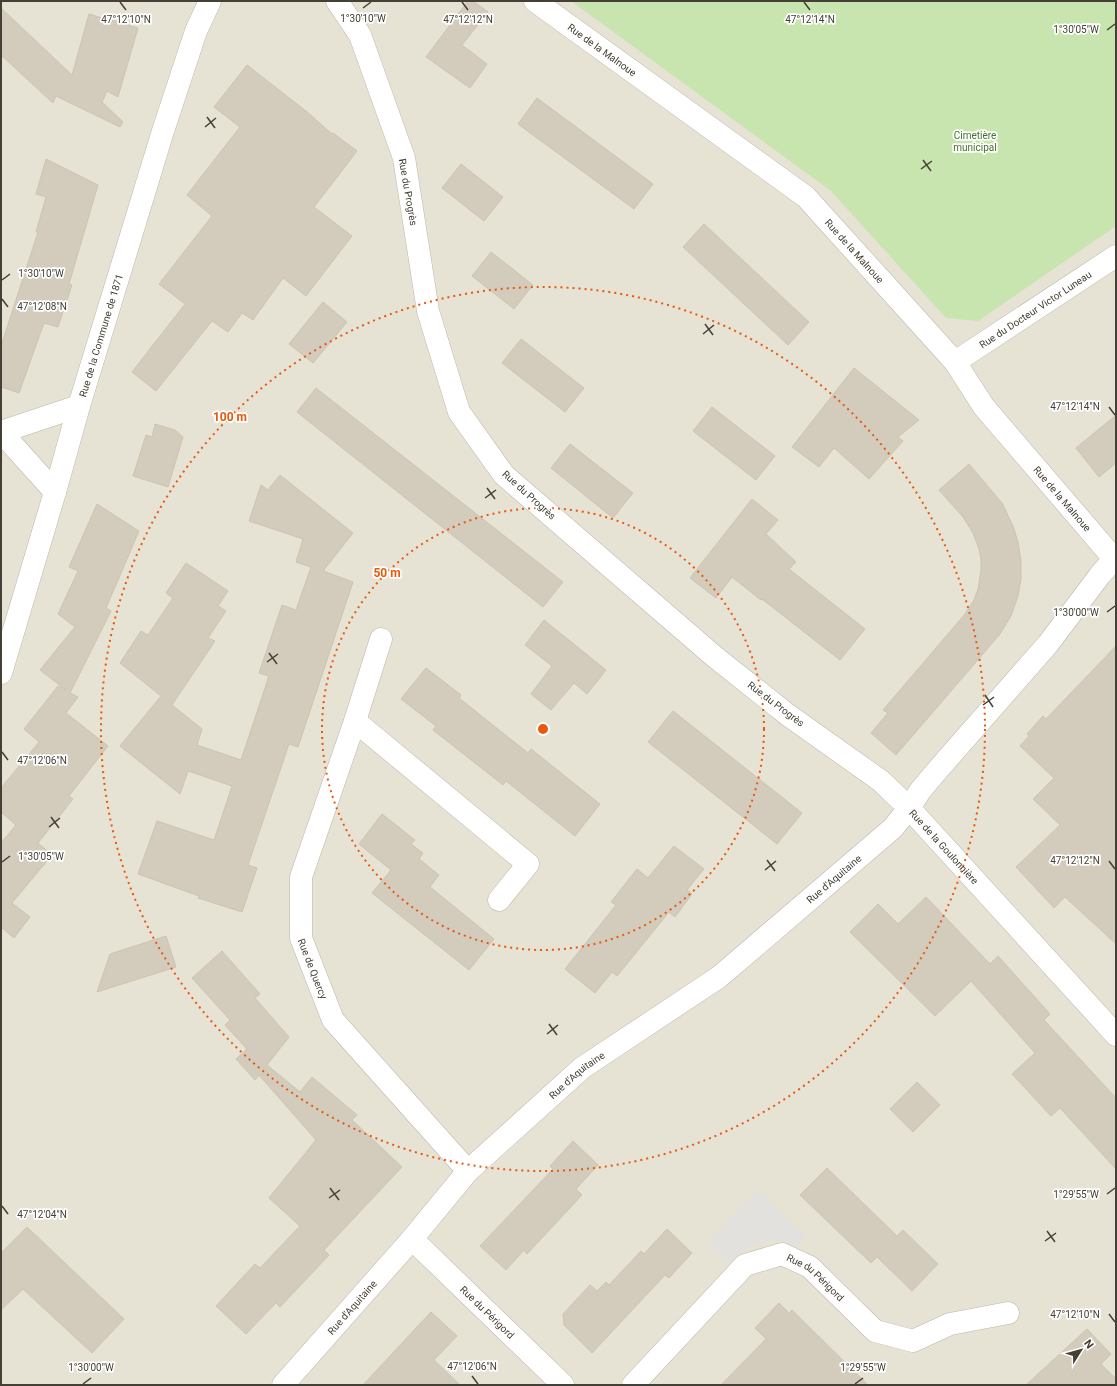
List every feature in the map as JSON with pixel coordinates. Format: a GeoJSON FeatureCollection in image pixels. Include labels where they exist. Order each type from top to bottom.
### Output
{"type":"FeatureCollection","features":[{"type":"Feature","properties":{"kind":"street","name":"Rue de la Commune de 1871"},"geometry":{"type":"LineString","coordinates":[[1,673],[79,406],[163,131],[196,31],[210,1]]}},
{"type":"Feature","properties":{"kind":"street","name":"Rue du Progrès"},"geometry":{"type":"LineString","coordinates":[[337,1],[360,35],[404,158],[428,311],[459,412],[504,475],[715,657],[788,715],[881,780],[909,808]]}},
{"type":"Feature","properties":{"kind":"street","name":"Rue de la Malnoue"},"geometry":{"type":"LineString","coordinates":[[535,1],[806,197],[955,362],[984,407],[1115,560]]}},
{"type":"Feature","properties":{"kind":"street","name":"Rue du Docteur Victor Luneau"},"geometry":{"type":"LineString","coordinates":[[955,362],[1116,256]]}},
{"type":"Feature","properties":{"kind":"street"},"geometry":{"type":"LineString","coordinates":[[55,492],[1,432],[79,406]]}},
{"type":"Feature","properties":{"kind":"street","name":"Rue de la Goulonnière"},"geometry":{"type":"LineString","coordinates":[[1115,560],[1100,575],[1048,644],[934,773],[909,808],[1116,1035]]}},
{"type":"Feature","properties":{"kind":"street","name":"Rue de Quercy"},"geometry":{"type":"LineString","coordinates":[[381,639],[355,721],[301,877],[301,938],[333,1020],[468,1171]]}},
{"type":"Feature","properties":{"kind":"street"},"geometry":{"type":"LineString","coordinates":[[355,721],[528,864],[499,900]]}},
{"type":"Feature","properties":{"kind":"street","name":"Rue d'Aquitaine"},"geometry":{"type":"LineString","coordinates":[[283,1385],[412,1239],[468,1171],[582,1068],[719,977],[893,828],[909,808]]}},
{"type":"Feature","properties":{"kind":"street","name":"Rue du Périgord"},"geometry":{"type":"LineString","coordinates":[[412,1239],[563,1385]]}},
{"type":"Feature","properties":{"kind":"street","name":"Rue du Périgord"},"geometry":{"type":"LineString","coordinates":[[633,1385],[745,1265],[782,1254],[810,1267],[876,1331],[913,1341],[950,1324],[1008,1313]]}},
{"type":"Feature","properties":{"kind":"shaded area"},"geometry":{"type":"Polygon","coordinates":[[[1,1],[1116,1],[1116,1385],[1,1385],[1,1]]]}},
{"type":"Feature","properties":{"kind":"shaded area"},"geometry":{"type":"Polygon","coordinates":[[[758,1191],[807,1237],[799,1246],[772,1240],[748,1247],[730,1265],[708,1243],[732,1215],[758,1191]]]}},
{"type":"Feature","properties":{"kind":"green space","name":"Cimetière municipal"},"geometry":{"type":"Polygon","coordinates":[[[571,1],[1116,1],[1116,226],[978,321],[946,318],[831,191],[571,1]]]}},
{"type":"Feature","properties":{"kind":"building"},"geometry":{"type":"Polygon","coordinates":[[[468,1],[473,1],[488,12],[462,45],[487,64],[470,88],[426,57],[468,1]]]}},
{"type":"Feature","properties":{"kind":"building"},"geometry":{"type":"Polygon","coordinates":[[[1,8],[72,75],[89,14],[138,28],[118,97],[107,91],[102,102],[123,122],[120,127],[56,96],[53,103],[1,55],[1,8]]]}},
{"type":"Feature","properties":{"kind":"building"},"geometry":{"type":"Polygon","coordinates":[[[247,65],[306,111],[332,134],[333,133],[357,151],[314,207],[352,236],[306,296],[283,278],[253,320],[242,313],[228,332],[212,321],[156,391],[132,372],[185,304],[159,284],[212,216],[187,195],[240,127],[214,107],[247,65]]]}},
{"type":"Feature","properties":{"kind":"building"},"geometry":{"type":"Polygon","coordinates":[[[537,98],[653,184],[634,209],[518,124],[537,98]]]}},
{"type":"Feature","properties":{"kind":"building"},"geometry":{"type":"Polygon","coordinates":[[[46,159],[98,185],[69,284],[72,285],[58,327],[44,323],[19,393],[1,387],[1,346],[38,232],[36,232],[46,197],[36,194],[46,159]]]}},
{"type":"Feature","properties":{"kind":"building"},"geometry":{"type":"Polygon","coordinates":[[[461,164],[503,197],[484,221],[442,188],[461,164]]]}},
{"type":"Feature","properties":{"kind":"building"},"geometry":{"type":"Polygon","coordinates":[[[704,224],[809,322],[788,345],[683,247],[704,224]]]}},
{"type":"Feature","properties":{"kind":"building"},"geometry":{"type":"Polygon","coordinates":[[[491,252],[533,285],[514,309],[472,276],[491,252]]]}},
{"type":"Feature","properties":{"kind":"building"},"geometry":{"type":"Polygon","coordinates":[[[323,302],[347,322],[313,363],[289,344],[323,302]]]}},
{"type":"Feature","properties":{"kind":"building"},"geometry":{"type":"Polygon","coordinates":[[[521,339],[584,388],[565,412],[502,363],[521,339]]]}},
{"type":"Feature","properties":{"kind":"building"},"geometry":{"type":"Polygon","coordinates":[[[854,368],[919,420],[898,437],[903,441],[869,479],[834,448],[819,467],[792,447],[854,368]]]}},
{"type":"Feature","properties":{"kind":"building"},"geometry":{"type":"Polygon","coordinates":[[[316,388],[563,582],[543,607],[297,412],[316,388]]]}},
{"type":"Feature","properties":{"kind":"building"},"geometry":{"type":"Polygon","coordinates":[[[712,407],[775,456],[756,480],[693,431],[712,407]]]}},
{"type":"Feature","properties":{"kind":"building"},"geometry":{"type":"Polygon","coordinates":[[[1116,415],[1116,463],[1099,477],[1076,448],[1116,415]]]}},
{"type":"Feature","properties":{"kind":"building"},"geometry":{"type":"Polygon","coordinates":[[[155,424],[175,430],[183,437],[168,487],[133,476],[146,435],[152,437],[155,424]]]}},
{"type":"Feature","properties":{"kind":"building"},"geometry":{"type":"Polygon","coordinates":[[[570,444],[633,493],[613,518],[551,468],[570,444]]]}},
{"type":"Feature","properties":{"kind":"building"},"geometry":{"type":"Polygon","coordinates":[[[969,464],[1002,503],[1013,526],[1018,542],[1021,561],[1021,579],[1018,596],[1011,616],[1000,634],[896,755],[871,733],[888,713],[883,710],[965,614],[974,600],[978,589],[981,559],[973,533],[963,517],[939,490],[969,464]]]}},
{"type":"Feature","properties":{"kind":"building"},"geometry":{"type":"Polygon","coordinates":[[[280,475],[353,533],[323,571],[353,582],[298,747],[289,744],[248,865],[257,868],[242,912],[198,898],[199,896],[138,874],[157,821],[214,840],[232,786],[188,771],[180,794],[120,746],[161,696],[120,663],[141,631],[148,635],[173,598],[166,593],[186,563],[228,591],[218,606],[226,611],[208,638],[215,641],[172,705],[202,729],[197,745],[241,760],[269,676],[259,673],[282,605],[296,610],[311,567],[296,562],[303,539],[249,521],[261,485],[268,490],[280,475]]]}},
{"type":"Feature","properties":{"kind":"building"},"geometry":{"type":"Polygon","coordinates":[[[752,499],[778,520],[766,534],[796,562],[789,569],[865,629],[840,660],[732,577],[716,598],[690,578],[752,499]]]}},
{"type":"Feature","properties":{"kind":"building"},"geometry":{"type":"Polygon","coordinates":[[[97,504],[139,531],[106,608],[111,611],[70,693],[78,697],[66,713],[108,746],[69,796],[73,799],[38,843],[52,855],[12,903],[30,917],[14,938],[1,927],[1,843],[16,825],[1,812],[1,788],[39,742],[24,729],[58,686],[66,690],[40,670],[75,627],[58,614],[78,571],[69,567],[97,504]]]}},
{"type":"Feature","properties":{"kind":"building"},"geometry":{"type":"Polygon","coordinates":[[[544,620],[606,670],[587,694],[574,683],[551,710],[531,694],[552,666],[525,645],[544,620]]]}},
{"type":"Feature","properties":{"kind":"building"},"geometry":{"type":"Polygon","coordinates":[[[1116,646],[1116,944],[1065,897],[1054,908],[1016,867],[1060,825],[1033,799],[1054,778],[1020,746],[1029,736],[1027,734],[1043,716],[1046,719],[1116,646]]]}},
{"type":"Feature","properties":{"kind":"building"},"geometry":{"type":"Polygon","coordinates":[[[426,668],[461,695],[459,698],[528,753],[531,749],[600,804],[575,836],[506,781],[503,785],[433,730],[436,726],[401,699],[426,668]]]}},
{"type":"Feature","properties":{"kind":"building"},"geometry":{"type":"Polygon","coordinates":[[[673,711],[802,813],[777,844],[648,742],[673,711]]]}},
{"type":"Feature","properties":{"kind":"building"},"geometry":{"type":"Polygon","coordinates":[[[382,814],[415,840],[411,844],[423,853],[419,859],[439,875],[430,887],[494,939],[469,970],[372,893],[391,870],[359,844],[382,814]]]}},
{"type":"Feature","properties":{"kind":"building"},"geometry":{"type":"Polygon","coordinates":[[[674,846],[704,869],[687,890],[692,894],[675,917],[669,912],[617,976],[612,972],[595,993],[565,969],[616,905],[611,902],[637,869],[648,878],[674,846]]]}},
{"type":"Feature","properties":{"kind":"building"},"geometry":{"type":"Polygon","coordinates":[[[926,897],[990,964],[998,956],[1050,1014],[1044,1020],[1116,1098],[1116,1169],[1060,1108],[1051,1116],[1012,1074],[1035,1053],[971,981],[935,1016],[850,932],[878,904],[898,924],[926,897]]]}},
{"type":"Feature","properties":{"kind":"building"},"geometry":{"type":"Polygon","coordinates":[[[166,936],[176,967],[97,992],[110,954],[166,936]]]}},
{"type":"Feature","properties":{"kind":"building"},"geometry":{"type":"Polygon","coordinates":[[[222,951],[260,994],[255,998],[289,1037],[267,1065],[300,1092],[312,1077],[357,1115],[352,1120],[402,1167],[324,1250],[329,1255],[280,1307],[276,1303],[246,1334],[216,1306],[255,1264],[260,1268],[300,1226],[269,1198],[316,1140],[259,1075],[255,1080],[236,1059],[247,1049],[225,1025],[230,1020],[192,978],[222,951]]]}},
{"type":"Feature","properties":{"kind":"building"},"geometry":{"type":"Polygon","coordinates":[[[917,1082],[940,1105],[913,1132],[890,1109],[917,1082]]]}},
{"type":"Feature","properties":{"kind":"building"},"geometry":{"type":"Polygon","coordinates":[[[573,1141],[598,1165],[576,1189],[582,1195],[527,1254],[524,1250],[506,1270],[480,1246],[553,1169],[550,1166],[573,1141]]]}},
{"type":"Feature","properties":{"kind":"building"},"geometry":{"type":"Polygon","coordinates":[[[827,1168],[897,1236],[903,1230],[938,1264],[912,1291],[877,1257],[871,1263],[800,1195],[827,1168]]]}},
{"type":"Feature","properties":{"kind":"building"},"geometry":{"type":"Polygon","coordinates":[[[27,1227],[124,1319],[92,1353],[23,1289],[1,1310],[1,1253],[27,1227]]]}},
{"type":"Feature","properties":{"kind":"building"},"geometry":{"type":"Polygon","coordinates":[[[667,1229],[692,1253],[669,1278],[665,1275],[592,1353],[564,1325],[563,1314],[590,1285],[597,1291],[606,1282],[609,1285],[641,1251],[644,1254],[667,1229]]]}},
{"type":"Feature","properties":{"kind":"building"},"geometry":{"type":"Polygon","coordinates":[[[779,1303],[789,1313],[792,1310],[868,1385],[721,1385],[766,1339],[755,1328],[779,1303]]]}},
{"type":"Feature","properties":{"kind":"building"},"geometry":{"type":"Polygon","coordinates":[[[431,1312],[457,1336],[434,1360],[460,1385],[363,1385],[431,1312]]]}},
{"type":"Feature","properties":{"kind":"building"},"geometry":{"type":"Polygon","coordinates":[[[1087,1329],[1111,1354],[1101,1364],[1116,1379],[1116,1385],[1026,1385],[1087,1329]]]}}]}
